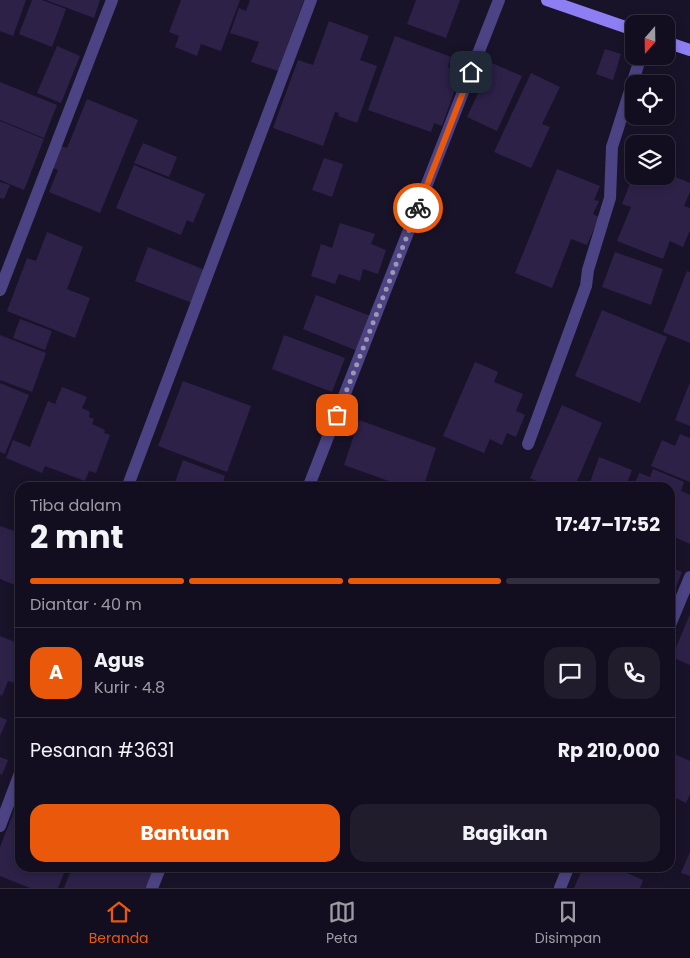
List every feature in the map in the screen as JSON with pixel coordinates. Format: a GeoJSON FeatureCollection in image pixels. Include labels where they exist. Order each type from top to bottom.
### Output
{"type":"FeatureCollection","features":[{"type":"Feature","properties":{"kind":"street"},"geometry":{"type":"LineString","coordinates":[[0,290],[112,0]]}},
{"type":"Feature","properties":{"kind":"street"},"geometry":{"type":"LineString","coordinates":[[130,482],[311,0]]}},
{"type":"Feature","properties":{"kind":"street"},"geometry":{"type":"LineString","coordinates":[[310,482],[499,0]]}},
{"type":"Feature","properties":{"kind":"street"},"geometry":{"type":"LineString","coordinates":[[547,0],[625,27]]}},
{"type":"Feature","properties":{"kind":"street"},"geometry":{"type":"LineString","coordinates":[[675,45],[690,50]]}},
{"type":"Feature","properties":{"kind":"street"},"geometry":{"type":"LineString","coordinates":[[528,444],[586,286],[588,270],[610,198],[612,147],[638,65]]}},
{"type":"Feature","properties":{"kind":"street"},"geometry":{"type":"LineString","coordinates":[[675,613],[690,577]]}},
{"type":"Feature","properties":{"kind":"street"},"geometry":{"type":"LineString","coordinates":[[0,826],[15,786]]}},
{"type":"Feature","properties":{"kind":"street"},"geometry":{"type":"LineString","coordinates":[[152,888],[158,872]]}},
{"type":"Feature","properties":{"kind":"street"},"geometry":{"type":"LineString","coordinates":[[560,888],[566,872]]}},
{"type":"Feature","properties":{"kind":"building"},"geometry":{"type":"Polygon","coordinates":[[[0,0],[26,0],[13,36],[0,31],[0,0]]]}},
{"type":"Feature","properties":{"kind":"building"},"geometry":{"type":"Polygon","coordinates":[[[32,0],[42,0],[66,9],[52,47],[19,34],[32,0]]]}},
{"type":"Feature","properties":{"kind":"building"},"geometry":{"type":"Polygon","coordinates":[[[46,0],[100,0],[94,18],[46,0]]]}},
{"type":"Feature","properties":{"kind":"building"},"geometry":{"type":"Polygon","coordinates":[[[181,0],[240,0],[221,51],[201,44],[197,56],[175,47],[179,36],[169,32],[181,0]]]}},
{"type":"Feature","properties":{"kind":"building"},"geometry":{"type":"Polygon","coordinates":[[[250,0],[304,0],[278,71],[251,62],[259,42],[230,33],[239,8],[246,11],[250,0]]]}},
{"type":"Feature","properties":{"kind":"building"},"geometry":{"type":"Polygon","coordinates":[[[416,0],[460,0],[446,38],[407,24],[416,0]]]}},
{"type":"Feature","properties":{"kind":"building"},"geometry":{"type":"Polygon","coordinates":[[[329,21],[369,36],[360,60],[377,66],[357,123],[338,116],[339,113],[335,112],[323,146],[273,128],[298,60],[313,65],[329,21]]]}},
{"type":"Feature","properties":{"kind":"building"},"geometry":{"type":"Polygon","coordinates":[[[395,36],[451,57],[448,67],[461,72],[442,126],[434,123],[431,132],[368,110],[395,36]]]}},
{"type":"Feature","properties":{"kind":"building"},"geometry":{"type":"Polygon","coordinates":[[[57,46],[80,56],[61,103],[37,93],[57,46]]]}},
{"type":"Feature","properties":{"kind":"building"},"geometry":{"type":"Polygon","coordinates":[[[605,49],[621,54],[613,80],[596,74],[605,49]]]}},
{"type":"Feature","properties":{"kind":"building"},"geometry":{"type":"Polygon","coordinates":[[[492,63],[522,76],[497,131],[467,117],[492,63]]]}},
{"type":"Feature","properties":{"kind":"building"},"geometry":{"type":"Polygon","coordinates":[[[531,73],[560,87],[542,124],[550,127],[531,168],[494,152],[531,73]]]}},
{"type":"Feature","properties":{"kind":"building"},"geometry":{"type":"Polygon","coordinates":[[[0,82],[57,105],[44,138],[0,120],[0,82]]]}},
{"type":"Feature","properties":{"kind":"building"},"geometry":{"type":"Polygon","coordinates":[[[87,99],[138,120],[100,213],[49,192],[58,170],[51,167],[60,146],[67,148],[87,99]]]}},
{"type":"Feature","properties":{"kind":"building"},"geometry":{"type":"Polygon","coordinates":[[[0,121],[44,139],[24,190],[0,180],[0,121]]]}},
{"type":"Feature","properties":{"kind":"building"},"geometry":{"type":"Polygon","coordinates":[[[143,143],[177,157],[169,177],[134,163],[143,143]]]}},
{"type":"Feature","properties":{"kind":"building"},"geometry":{"type":"Polygon","coordinates":[[[324,158],[343,164],[332,197],[312,190],[324,158]]]}},
{"type":"Feature","properties":{"kind":"building"},"geometry":{"type":"Polygon","coordinates":[[[134,165],[205,194],[193,223],[187,220],[181,235],[116,208],[134,165]]]}},
{"type":"Feature","properties":{"kind":"building"},"geometry":{"type":"Polygon","coordinates":[[[557,169],[600,186],[594,200],[599,201],[593,214],[599,217],[587,245],[571,239],[552,288],[515,273],[557,169]]]}},
{"type":"Feature","properties":{"kind":"building"},"geometry":{"type":"Polygon","coordinates":[[[675,177],[690,183],[690,192],[684,206],[690,208],[690,230],[683,247],[670,241],[663,259],[617,241],[631,207],[622,204],[629,185],[675,185],[675,177]]]}},
{"type":"Feature","properties":{"kind":"building"},"geometry":{"type":"Polygon","coordinates":[[[0,182],[10,185],[4,199],[0,198],[0,182]]]}},
{"type":"Feature","properties":{"kind":"building"},"geometry":{"type":"Polygon","coordinates":[[[340,223],[375,234],[371,244],[386,250],[378,274],[363,269],[360,281],[339,274],[335,284],[311,276],[321,244],[332,248],[340,223]]]}},
{"type":"Feature","properties":{"kind":"building"},"geometry":{"type":"Polygon","coordinates":[[[47,232],[83,247],[67,289],[90,298],[75,338],[7,311],[27,258],[36,261],[47,232]]]}},
{"type":"Feature","properties":{"kind":"building"},"geometry":{"type":"Polygon","coordinates":[[[148,247],[205,270],[192,303],[135,281],[148,247]]]}},
{"type":"Feature","properties":{"kind":"building"},"geometry":{"type":"Polygon","coordinates":[[[615,252],[663,269],[651,305],[602,287],[615,252]]]}},
{"type":"Feature","properties":{"kind":"building"},"geometry":{"type":"Polygon","coordinates":[[[687,271],[690,272],[690,343],[663,332],[687,271]]]}},
{"type":"Feature","properties":{"kind":"building"},"geometry":{"type":"Polygon","coordinates":[[[316,295],[373,317],[360,352],[303,329],[316,295]]]}},
{"type":"Feature","properties":{"kind":"building"},"geometry":{"type":"Polygon","coordinates":[[[602,310],[667,337],[640,403],[575,376],[602,310]]]}},
{"type":"Feature","properties":{"kind":"building"},"geometry":{"type":"Polygon","coordinates":[[[20,319],[52,331],[45,350],[13,338],[20,319]]]}},
{"type":"Feature","properties":{"kind":"building"},"geometry":{"type":"Polygon","coordinates":[[[0,335],[46,353],[32,392],[0,380],[0,335]]]}},
{"type":"Feature","properties":{"kind":"building"},"geometry":{"type":"Polygon","coordinates":[[[284,335],[345,358],[332,392],[272,369],[284,335]]]}},
{"type":"Feature","properties":{"kind":"building"},"geometry":{"type":"Polygon","coordinates":[[[475,362],[498,372],[494,382],[523,394],[516,411],[525,415],[516,437],[507,433],[502,445],[490,439],[484,453],[443,436],[475,362]]]}},
{"type":"Feature","properties":{"kind":"building"},"geometry":{"type":"Polygon","coordinates":[[[183,381],[251,406],[227,472],[158,446],[183,381]]]}},
{"type":"Feature","properties":{"kind":"building"},"geometry":{"type":"Polygon","coordinates":[[[690,382],[690,426],[675,420],[690,382]]]}},
{"type":"Feature","properties":{"kind":"building"},"geometry":{"type":"Polygon","coordinates":[[[0,383],[29,395],[5,454],[0,452],[0,383]]]}},
{"type":"Feature","properties":{"kind":"building"},"geometry":{"type":"Polygon","coordinates":[[[62,387],[87,397],[82,408],[90,412],[89,417],[94,419],[92,424],[105,430],[104,433],[110,435],[96,473],[89,471],[85,481],[45,466],[42,473],[6,458],[13,440],[30,447],[48,401],[55,404],[62,387]]]}},
{"type":"Feature","properties":{"kind":"building"},"geometry":{"type":"Polygon","coordinates":[[[562,405],[602,423],[577,482],[538,482],[530,478],[562,405]]]}},
{"type":"Feature","properties":{"kind":"building"},"geometry":{"type":"Polygon","coordinates":[[[359,420],[436,448],[425,482],[391,482],[344,465],[359,420]]]}},
{"type":"Feature","properties":{"kind":"building"},"geometry":{"type":"Polygon","coordinates":[[[680,434],[690,438],[690,482],[651,466],[662,440],[675,446],[680,434]]]}},
{"type":"Feature","properties":{"kind":"building"},"geometry":{"type":"Polygon","coordinates":[[[599,457],[632,470],[627,482],[590,482],[599,457]]]}},
{"type":"Feature","properties":{"kind":"building"},"geometry":{"type":"Polygon","coordinates":[[[183,460],[225,476],[223,482],[175,482],[183,460]]]}},
{"type":"Feature","properties":{"kind":"building"},"geometry":{"type":"Polygon","coordinates":[[[653,469],[684,482],[681,491],[690,495],[690,544],[675,537],[675,482],[635,482],[639,473],[650,477],[653,469]]]}},
{"type":"Feature","properties":{"kind":"building"},"geometry":{"type":"Polygon","coordinates":[[[0,526],[15,531],[15,585],[0,579],[0,526]]]}},
{"type":"Feature","properties":{"kind":"building"},"geometry":{"type":"Polygon","coordinates":[[[675,569],[682,572],[675,590],[675,569]]]}},
{"type":"Feature","properties":{"kind":"building"},"geometry":{"type":"Polygon","coordinates":[[[690,614],[690,665],[675,658],[675,650],[690,614]]]}},
{"type":"Feature","properties":{"kind":"building"},"geometry":{"type":"Polygon","coordinates":[[[0,636],[15,642],[15,683],[8,681],[2,696],[0,695],[0,636]]]}},
{"type":"Feature","properties":{"kind":"building"},"geometry":{"type":"Polygon","coordinates":[[[0,717],[7,720],[0,736],[0,717]]]}},
{"type":"Feature","properties":{"kind":"building"},"geometry":{"type":"Polygon","coordinates":[[[675,754],[690,761],[690,794],[686,803],[675,798],[675,754]]]}},
{"type":"Feature","properties":{"kind":"building"},"geometry":{"type":"Polygon","coordinates":[[[0,757],[8,760],[2,775],[0,774],[0,757]]]}},
{"type":"Feature","properties":{"kind":"building"},"geometry":{"type":"Polygon","coordinates":[[[15,809],[15,872],[64,872],[58,888],[30,888],[0,876],[0,847],[15,809]]]}},
{"type":"Feature","properties":{"kind":"building"},"geometry":{"type":"Polygon","coordinates":[[[690,852],[690,876],[681,873],[690,852]]]}},
{"type":"Feature","properties":{"kind":"building"},"geometry":{"type":"Polygon","coordinates":[[[70,872],[156,872],[150,888],[64,888],[70,872]]]}},
{"type":"Feature","properties":{"kind":"building"},"geometry":{"type":"Polygon","coordinates":[[[581,872],[624,872],[643,880],[640,888],[574,888],[581,872]]]}},
{"type":"Feature","properties":{"kind":"way so far"},"geometry":{"type":"LineString","coordinates":[[337,415],[418,208]]}},
{"type":"Feature","properties":{"kind":"route"},"geometry":{"type":"LineString","coordinates":[[418,208],[471,72]]}}]}
